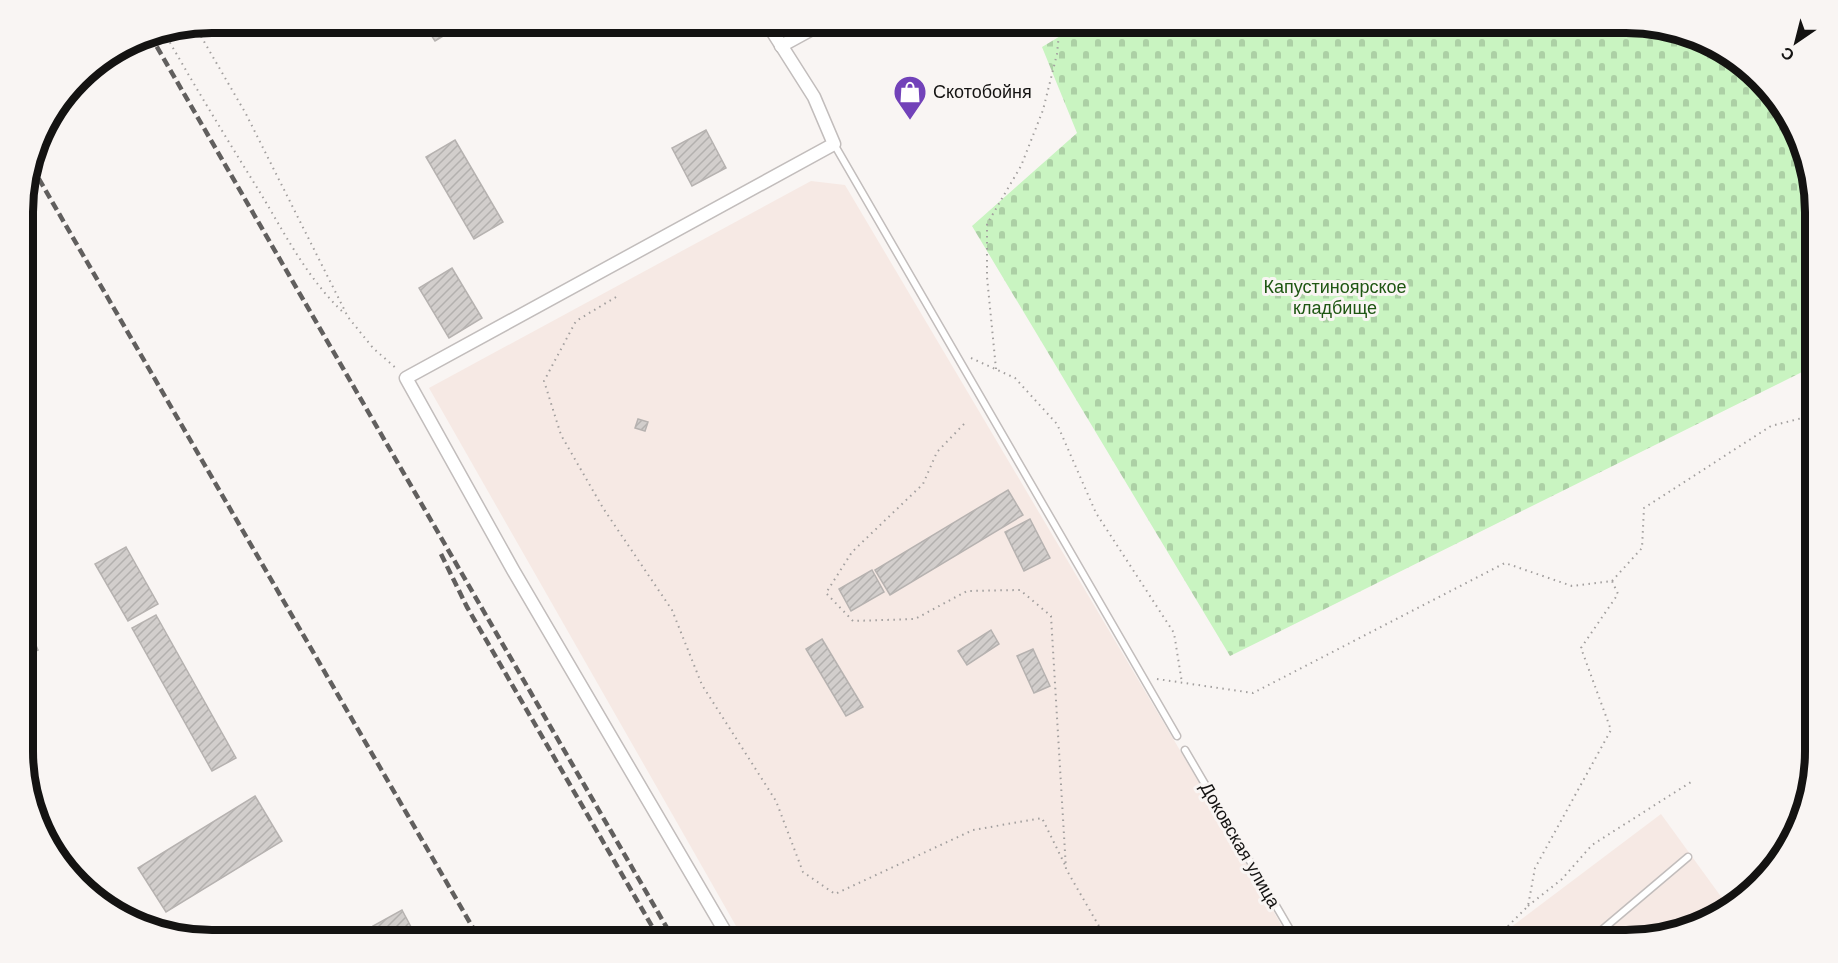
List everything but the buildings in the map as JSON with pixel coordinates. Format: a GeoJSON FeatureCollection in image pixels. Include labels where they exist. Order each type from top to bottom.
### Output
{"type":"FeatureCollection","features":[{"type":"Feature","properties":{"kind":"street"},"geometry":{"type":"LineString","coordinates":[[724,930],[513,570],[406,378],[834,144],[814,97],[773,33]]}},
{"type":"Feature","properties":{"kind":"street"},"geometry":{"type":"LineString","coordinates":[[781,46],[804,33]]}},
{"type":"Feature","properties":{"kind":"lane"},"geometry":{"type":"LineString","coordinates":[[834,144],[1177,736]]}},
{"type":"Feature","properties":{"kind":"lane","name":"Доковская улица"},"geometry":{"type":"LineString","coordinates":[[1185,750],[1290,930]]}},
{"type":"Feature","properties":{"kind":"lane"},"geometry":{"type":"LineString","coordinates":[[1602,930],[1688,857]]}},
{"type":"Feature","properties":{"kind":"path"},"geometry":{"type":"LineString","coordinates":[[199,33],[246,114],[348,317]]}},
{"type":"Feature","properties":{"kind":"path"},"geometry":{"type":"LineString","coordinates":[[996,369],[987,277],[987,224],[1021,166],[1043,110],[1057,54],[1059,33]]}},
{"type":"Feature","properties":{"kind":"path"},"geometry":{"type":"LineString","coordinates":[[168,39],[299,258],[329,299],[348,317],[373,348],[406,378]]}},
{"type":"Feature","properties":{"kind":"path"},"geometry":{"type":"LineString","coordinates":[[616,297],[576,321],[544,381],[561,435],[603,508],[672,610],[702,685],[776,801],[803,872],[835,894],[973,830],[1042,818],[1101,930]]}},
{"type":"Feature","properties":{"kind":"path"},"geometry":{"type":"LineString","coordinates":[[956,352],[1015,378],[1057,424],[1096,513],[1174,633],[1182,683]]}},
{"type":"Feature","properties":{"kind":"path"},"geometry":{"type":"LineString","coordinates":[[1143,677],[1253,693],[1505,563],[1572,586],[1612,581],[1642,548],[1644,508],[1771,426],[1805,417]]}},
{"type":"Feature","properties":{"kind":"path"},"geometry":{"type":"LineString","coordinates":[[964,424],[937,452],[923,484],[852,552],[826,593],[853,621],[915,619],[967,591],[1020,590],[1051,616],[1066,867]]}},
{"type":"Feature","properties":{"kind":"path"},"geometry":{"type":"LineString","coordinates":[[1527,906],[1535,868],[1611,730],[1581,648],[1618,594],[1612,581]]}},
{"type":"Feature","properties":{"kind":"path"},"geometry":{"type":"LineString","coordinates":[[1504,930],[1527,906],[1562,879],[1592,845],[1691,782]]}},
{"type":"Feature","properties":{"kind":"shaded area"},"geometry":{"type":"Polygon","coordinates":[[[811,181],[845,185],[1284,930],[738,930],[429,388],[811,181]]]}},
{"type":"Feature","properties":{"kind":"shaded area"},"geometry":{"type":"Polygon","coordinates":[[[1661,814],[1724,901],[1705,911],[1661,927],[1637,930],[1507,930],[1661,814]]]}},
{"type":"Feature","properties":{"kind":"green space","name":"Капустиноярское кладбище"},"geometry":{"type":"Polygon","coordinates":[[[1065,33],[1626,33],[1672,39],[1705,52],[1725,63],[1760,94],[1775,113],[1786,133],[1799,166],[1805,212],[1805,370],[1230,656],[972,226],[1077,133],[1042,47],[1065,33]]]}},
{"type":"Feature","properties":{"kind":"railway"},"geometry":{"type":"LineString","coordinates":[[155,43],[668,930]]}},
{"type":"Feature","properties":{"kind":"railway"},"geometry":{"type":"LineString","coordinates":[[37,176],[474,930]]}},
{"type":"Feature","properties":{"kind":"railway"},"geometry":{"type":"LineString","coordinates":[[441,554],[467,607],[654,930]]}},
{"type":"Feature","properties":{"kind":"place","name":"Скотобойня"},"geometry":{"type":"Point","coordinates":[910,121]}}]}
